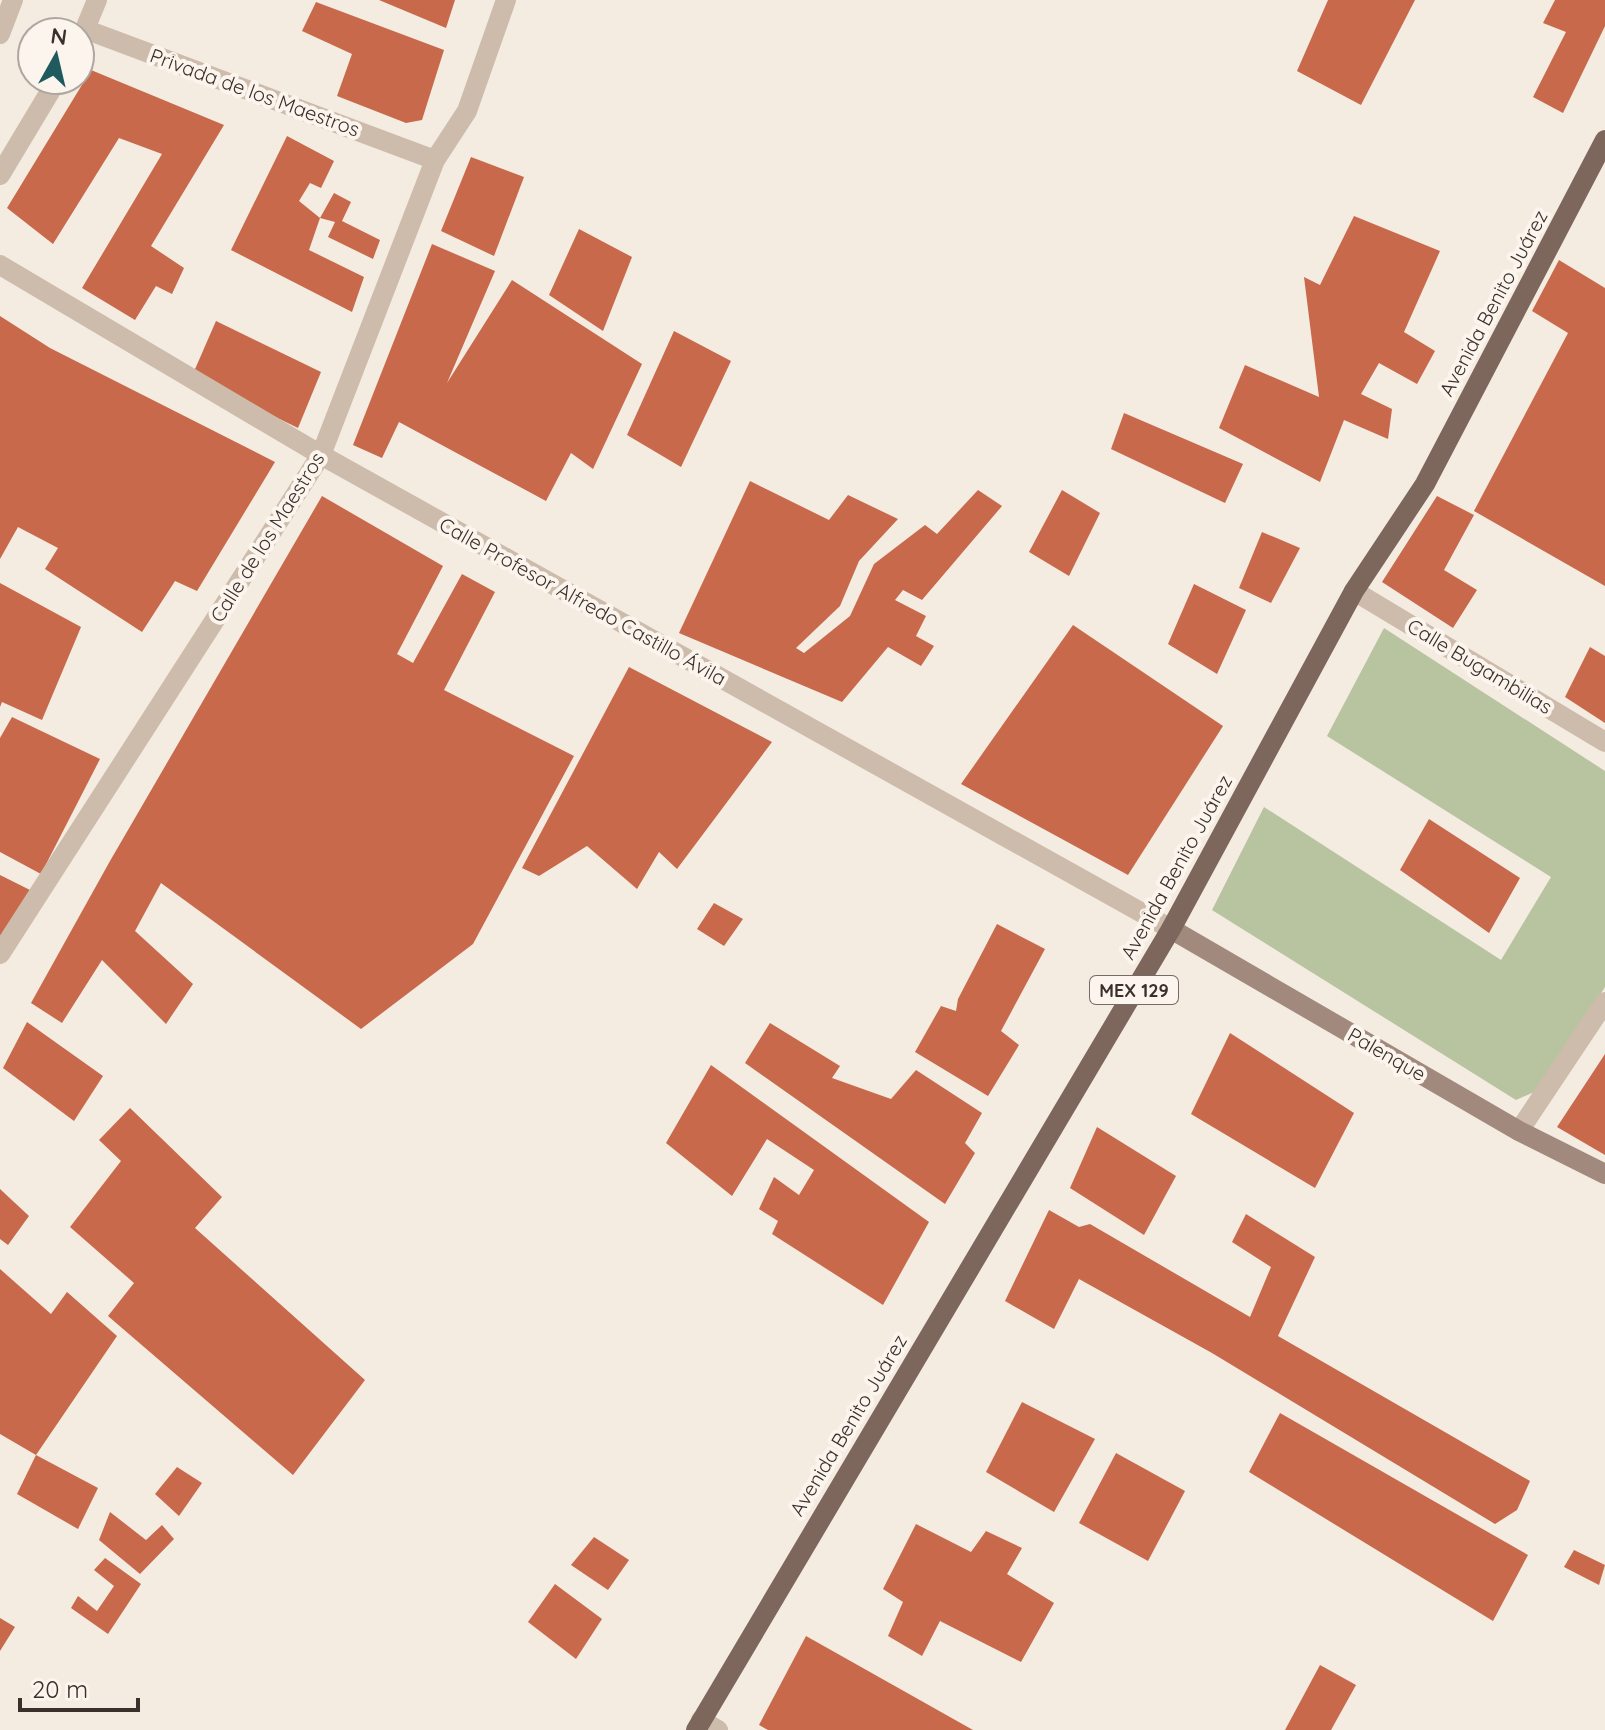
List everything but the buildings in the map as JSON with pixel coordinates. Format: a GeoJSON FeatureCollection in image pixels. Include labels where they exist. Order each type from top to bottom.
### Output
{"type":"FeatureCollection","features":[{"type":"Feature","properties":{"kind":"main road","name":"Avenida Benito Juárez"},"geometry":{"type":"LineString","coordinates":[[705,1727],[1171,929],[1354,591],[1425,484],[1605,140]]}},
{"type":"Feature","properties":{"kind":"main road","name":"Palenque"},"geometry":{"type":"LineString","coordinates":[[1171,929],[1519,1131],[1605,1174]]}},
{"type":"Feature","properties":{"kind":"street","name":"Calle de los Maestros"},"geometry":{"type":"LineString","coordinates":[[0,954],[321,455],[435,160],[467,111],[506,0]]}},
{"type":"Feature","properties":{"kind":"street"},"geometry":{"type":"LineString","coordinates":[[0,34],[13,1]]}},
{"type":"Feature","properties":{"kind":"street","name":"Privada de los Maestros"},"geometry":{"type":"LineString","coordinates":[[96,40],[435,160]]}},
{"type":"Feature","properties":{"kind":"street"},"geometry":{"type":"LineString","coordinates":[[0,175],[47,96]]}},
{"type":"Feature","properties":{"kind":"street","name":"Calle Profesor Alfredo Castillo Ávila"},"geometry":{"type":"LineString","coordinates":[[0,265],[321,455],[1171,929]]}},
{"type":"Feature","properties":{"kind":"street","name":"Calle Bugambilias"},"geometry":{"type":"LineString","coordinates":[[1354,591],[1605,742]]}},
{"type":"Feature","properties":{"kind":"street"},"geometry":{"type":"LineString","coordinates":[[1519,1131],[1605,1002]]}},
{"type":"Feature","properties":{"kind":"green space"},"geometry":{"type":"Polygon","coordinates":[[[1384,628],[1605,771],[1605,987],[1541,1089],[1516,1100],[1212,910],[1264,807],[1501,960],[1551,877],[1327,736],[1384,628]]]}}]}
